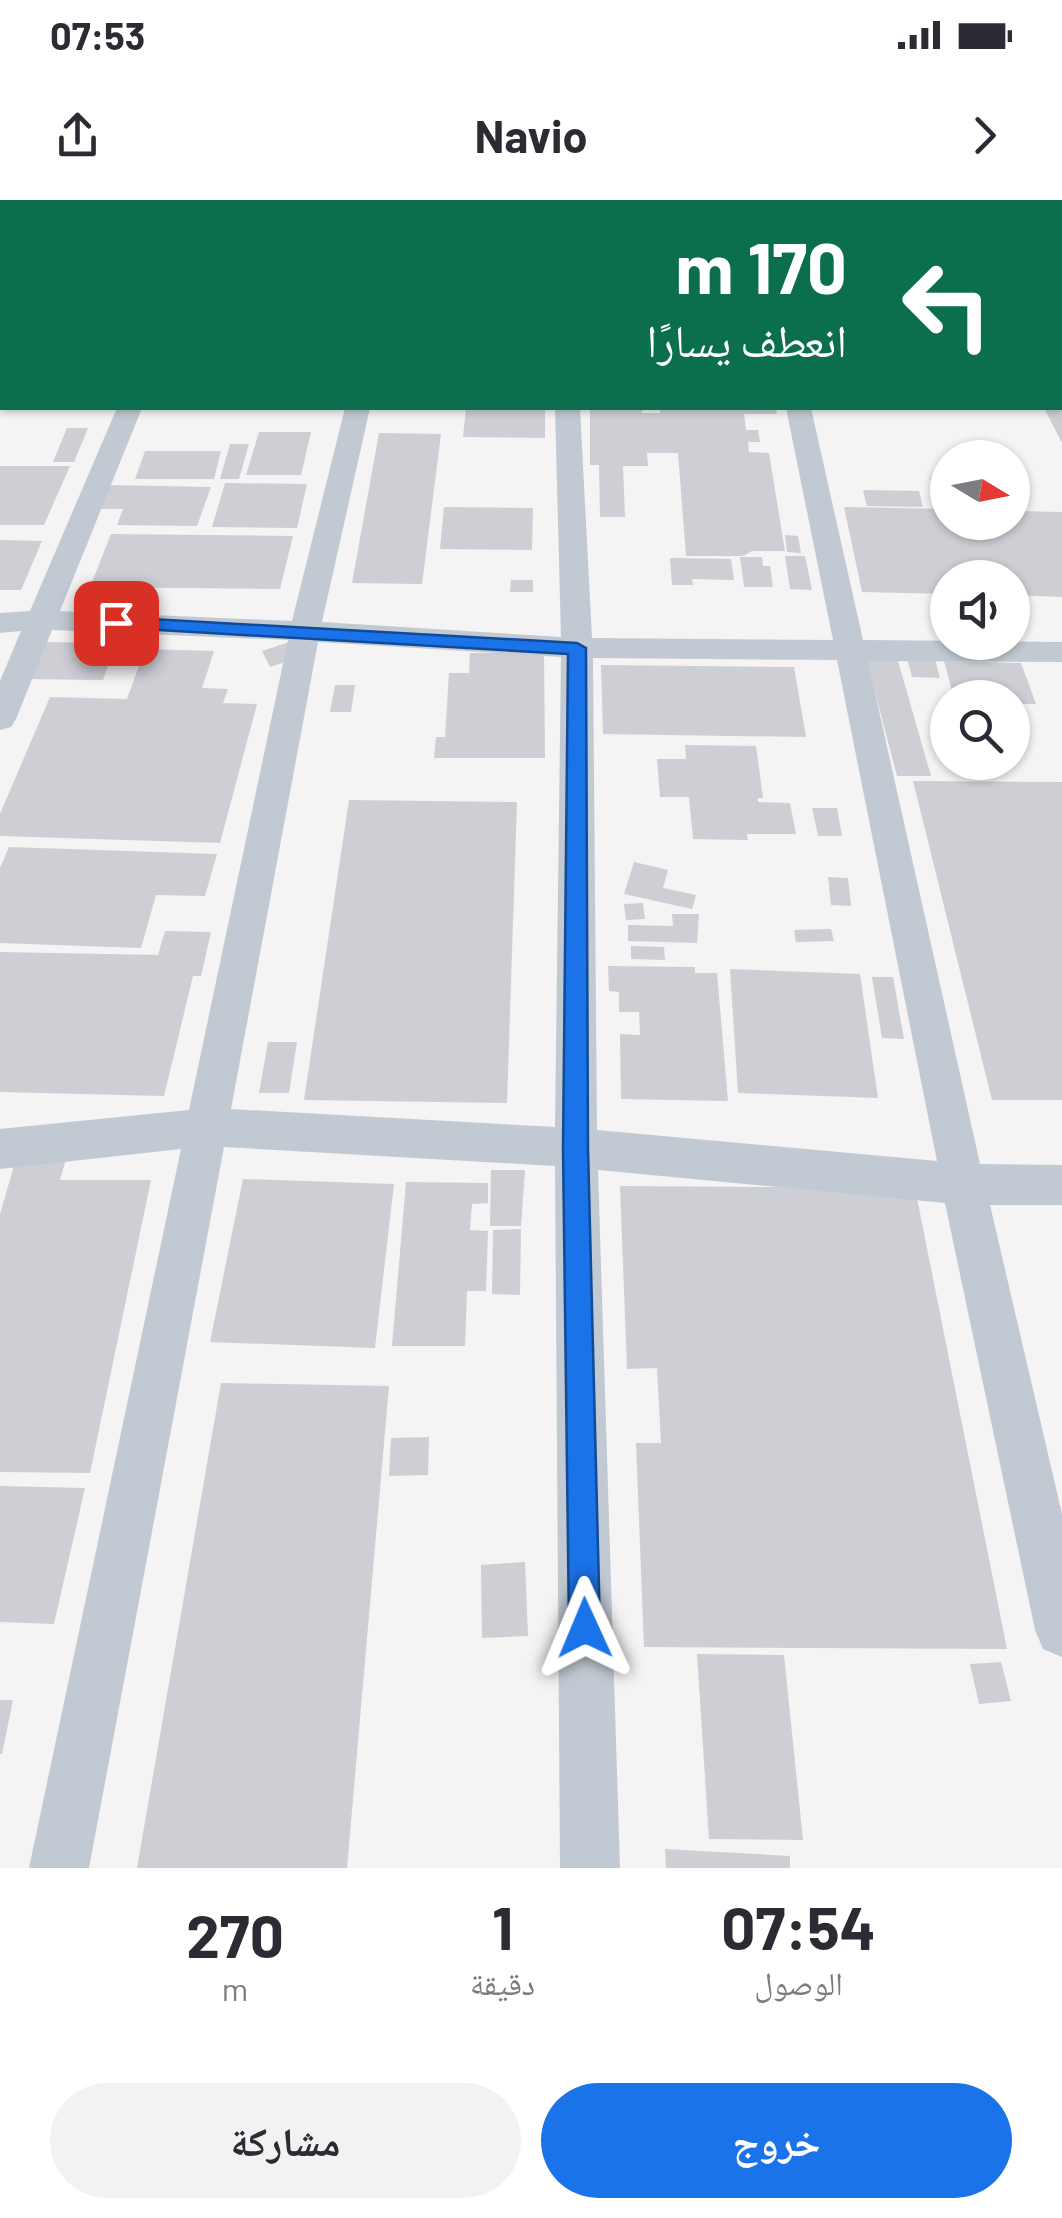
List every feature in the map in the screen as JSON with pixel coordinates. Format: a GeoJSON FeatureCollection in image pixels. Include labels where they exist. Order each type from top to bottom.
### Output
{"type":"FeatureCollection","features":[{"type":"Feature","properties":{"kind":"street"},"geometry":{"type":"LineString","coordinates":[[0,718],[128,410]]}},
{"type":"Feature","properties":{"kind":"street"},"geometry":{"type":"LineString","coordinates":[[59,1868],[305,631],[358,410]]}},
{"type":"Feature","properties":{"kind":"street"},"geometry":{"type":"LineString","coordinates":[[568,410],[577,648],[576,1148],[590,1868]]}},
{"type":"Feature","properties":{"kind":"street"},"geometry":{"type":"LineString","coordinates":[[799,410],[1062,1630]]}},
{"type":"Feature","properties":{"kind":"street"},"geometry":{"type":"LineString","coordinates":[[0,623],[40,620],[305,631],[577,648],[1062,652]]}},
{"type":"Feature","properties":{"kind":"street"},"geometry":{"type":"LineString","coordinates":[[0,1149],[208,1128],[576,1148],[963,1184],[1062,1185]]}},
{"type":"Feature","properties":{"kind":"building"},"geometry":{"type":"Polygon","coordinates":[[[466,410],[545,410],[545,438],[463,437],[466,410]]]}},
{"type":"Feature","properties":{"kind":"building"},"geometry":{"type":"Polygon","coordinates":[[[590,410],[776,410],[777,414],[744,414],[746,430],[758,430],[760,442],[748,442],[749,452],[769,453],[785,551],[686,556],[678,453],[647,453],[648,466],[623,466],[625,517],[600,517],[599,465],[590,465],[590,410]]]}},
{"type":"Feature","properties":{"kind":"building"},"geometry":{"type":"Polygon","coordinates":[[[1045,410],[1062,410],[1062,443],[1045,410]]]}},
{"type":"Feature","properties":{"kind":"building"},"geometry":{"type":"Polygon","coordinates":[[[67,428],[88,428],[74,462],[53,462],[67,428]]]}},
{"type":"Feature","properties":{"kind":"building"},"geometry":{"type":"Polygon","coordinates":[[[259,432],[311,432],[301,475],[246,475],[259,432]]]}},
{"type":"Feature","properties":{"kind":"building"},"geometry":{"type":"Polygon","coordinates":[[[379,433],[441,434],[422,584],[352,583],[379,433]]]}},
{"type":"Feature","properties":{"kind":"building"},"geometry":{"type":"Polygon","coordinates":[[[230,444],[249,444],[239,479],[220,479],[230,444]]]}},
{"type":"Feature","properties":{"kind":"building"},"geometry":{"type":"Polygon","coordinates":[[[145,451],[221,451],[214,479],[135,479],[145,451]]]}},
{"type":"Feature","properties":{"kind":"building"},"geometry":{"type":"Polygon","coordinates":[[[0,466],[70,466],[44,525],[0,525],[0,466]]]}},
{"type":"Feature","properties":{"kind":"building"},"geometry":{"type":"Polygon","coordinates":[[[225,483],[307,484],[297,528],[212,527],[225,483]]]}},
{"type":"Feature","properties":{"kind":"building"},"geometry":{"type":"Polygon","coordinates":[[[109,485],[211,487],[197,526],[117,525],[123,509],[99,509],[109,485]]]}},
{"type":"Feature","properties":{"kind":"building"},"geometry":{"type":"Polygon","coordinates":[[[863,490],[919,491],[923,507],[867,506],[863,490]]]}},
{"type":"Feature","properties":{"kind":"building"},"geometry":{"type":"Polygon","coordinates":[[[444,507],[533,508],[532,550],[440,549],[444,507]]]}},
{"type":"Feature","properties":{"kind":"building"},"geometry":{"type":"Polygon","coordinates":[[[844,507],[930,509],[930,540],[1030,540],[1030,511],[1062,512],[1062,597],[1030,596],[1030,560],[930,560],[930,594],[862,592],[844,507]]]}},
{"type":"Feature","properties":{"kind":"building"},"geometry":{"type":"Polygon","coordinates":[[[111,534],[293,536],[280,589],[90,587],[111,534]]]}},
{"type":"Feature","properties":{"kind":"building"},"geometry":{"type":"Polygon","coordinates":[[[785,535],[798,536],[801,553],[787,552],[785,535]]]}},
{"type":"Feature","properties":{"kind":"building"},"geometry":{"type":"Polygon","coordinates":[[[0,540],[42,541],[21,590],[0,590],[0,540]]]}},
{"type":"Feature","properties":{"kind":"building"},"geometry":{"type":"Polygon","coordinates":[[[785,556],[805,556],[812,590],[790,589],[785,556]]]}},
{"type":"Feature","properties":{"kind":"building"},"geometry":{"type":"Polygon","coordinates":[[[740,557],[762,557],[763,566],[770,566],[773,587],[744,587],[740,557]]]}},
{"type":"Feature","properties":{"kind":"building"},"geometry":{"type":"Polygon","coordinates":[[[670,558],[731,559],[734,580],[692,579],[693,585],[672,585],[670,558]]]}},
{"type":"Feature","properties":{"kind":"building"},"geometry":{"type":"Polygon","coordinates":[[[511,580],[533,580],[533,592],[510,592],[511,580]]]}},
{"type":"Feature","properties":{"kind":"building"},"geometry":{"type":"Polygon","coordinates":[[[40,642],[116,643],[103,680],[25,679],[40,642]]]}},
{"type":"Feature","properties":{"kind":"building"},"geometry":{"type":"Polygon","coordinates":[[[289,642],[298,658],[270,667],[262,651],[289,642]]]}},
{"type":"Feature","properties":{"kind":"building"},"geometry":{"type":"Polygon","coordinates":[[[145,649],[214,651],[202,688],[228,689],[223,703],[257,704],[220,843],[0,836],[0,814],[50,697],[127,699],[145,649]]]}},
{"type":"Feature","properties":{"kind":"building"},"geometry":{"type":"Polygon","coordinates":[[[544,652],[545,758],[434,758],[436,737],[445,737],[449,673],[469,673],[470,653],[544,652]]]}},
{"type":"Feature","properties":{"kind":"building"},"geometry":{"type":"Polygon","coordinates":[[[865,654],[896,654],[930,773],[930,776],[897,776],[865,654]]]}},
{"type":"Feature","properties":{"kind":"building"},"geometry":{"type":"Polygon","coordinates":[[[907,658],[935,660],[940,678],[912,677],[907,658]]]}},
{"type":"Feature","properties":{"kind":"building"},"geometry":{"type":"Polygon","coordinates":[[[944,661],[1021,663],[1027,680],[949,680],[944,661]]]}},
{"type":"Feature","properties":{"kind":"building"},"geometry":{"type":"Polygon","coordinates":[[[601,665],[794,667],[806,737],[603,734],[601,665]]]}},
{"type":"Feature","properties":{"kind":"building"},"geometry":{"type":"Polygon","coordinates":[[[335,685],[355,685],[351,712],[330,712],[335,685]]]}},
{"type":"Feature","properties":{"kind":"building"},"geometry":{"type":"Polygon","coordinates":[[[685,745],[756,746],[763,798],[758,798],[758,802],[790,803],[796,834],[747,834],[748,840],[693,839],[689,797],[660,797],[657,759],[686,759],[685,745]]]}},
{"type":"Feature","properties":{"kind":"building"},"geometry":{"type":"Polygon","coordinates":[[[913,781],[1062,782],[1062,1100],[992,1100],[913,781]]]}},
{"type":"Feature","properties":{"kind":"building"},"geometry":{"type":"Polygon","coordinates":[[[349,800],[517,802],[507,1103],[304,1100],[349,800]]]}},
{"type":"Feature","properties":{"kind":"building"},"geometry":{"type":"Polygon","coordinates":[[[812,808],[837,808],[842,836],[818,836],[812,808]]]}},
{"type":"Feature","properties":{"kind":"building"},"geometry":{"type":"Polygon","coordinates":[[[9,847],[217,854],[205,896],[156,895],[141,948],[0,943],[0,868],[9,847]]]}},
{"type":"Feature","properties":{"kind":"building"},"geometry":{"type":"Polygon","coordinates":[[[634,862],[668,870],[663,888],[696,895],[692,909],[624,894],[634,862]]]}},
{"type":"Feature","properties":{"kind":"building"},"geometry":{"type":"Polygon","coordinates":[[[828,877],[848,878],[851,906],[831,905],[828,877]]]}},
{"type":"Feature","properties":{"kind":"building"},"geometry":{"type":"Polygon","coordinates":[[[643,903],[645,919],[626,920],[624,904],[643,903]]]}},
{"type":"Feature","properties":{"kind":"building"},"geometry":{"type":"Polygon","coordinates":[[[672,914],[699,914],[697,943],[628,941],[628,925],[673,926],[672,914]]]}},
{"type":"Feature","properties":{"kind":"building"},"geometry":{"type":"Polygon","coordinates":[[[831,929],[834,941],[796,942],[794,930],[831,929]]]}},
{"type":"Feature","properties":{"kind":"building"},"geometry":{"type":"Polygon","coordinates":[[[165,931],[211,932],[201,976],[193,976],[164,1096],[0,1092],[0,952],[158,955],[165,931]]]}},
{"type":"Feature","properties":{"kind":"building"},"geometry":{"type":"Polygon","coordinates":[[[631,946],[664,947],[665,960],[631,959],[631,946]]]}},
{"type":"Feature","properties":{"kind":"building"},"geometry":{"type":"Polygon","coordinates":[[[608,966],[695,967],[695,973],[717,973],[728,1101],[621,1099],[620,1034],[640,1035],[639,1012],[619,1012],[619,992],[609,991],[608,966]]]}},
{"type":"Feature","properties":{"kind":"building"},"geometry":{"type":"Polygon","coordinates":[[[730,969],[860,974],[878,1098],[738,1093],[730,969]]]}},
{"type":"Feature","properties":{"kind":"building"},"geometry":{"type":"Polygon","coordinates":[[[872,977],[893,977],[904,1039],[882,1038],[872,977]]]}},
{"type":"Feature","properties":{"kind":"building"},"geometry":{"type":"Polygon","coordinates":[[[268,1042],[297,1042],[289,1093],[259,1093],[268,1042]]]}},
{"type":"Feature","properties":{"kind":"building"},"geometry":{"type":"Polygon","coordinates":[[[16,1159],[66,1159],[60,1180],[151,1180],[90,1473],[0,1472],[0,1214],[16,1159]]]}},
{"type":"Feature","properties":{"kind":"building"},"geometry":{"type":"Polygon","coordinates":[[[491,1170],[525,1170],[521,1226],[490,1226],[491,1170]]]}},
{"type":"Feature","properties":{"kind":"building"},"geometry":{"type":"Polygon","coordinates":[[[243,1179],[394,1184],[375,1348],[210,1342],[243,1179]]]}},
{"type":"Feature","properties":{"kind":"building"},"geometry":{"type":"Polygon","coordinates":[[[406,1182],[488,1183],[488,1203],[472,1204],[470,1230],[488,1231],[486,1291],[467,1291],[465,1346],[392,1346],[406,1182]]]}},
{"type":"Feature","properties":{"kind":"building"},"geometry":{"type":"Polygon","coordinates":[[[620,1186],[915,1188],[1007,1649],[644,1647],[636,1443],[661,1443],[657,1368],[627,1369],[620,1186]]]}},
{"type":"Feature","properties":{"kind":"building"},"geometry":{"type":"Polygon","coordinates":[[[521,1229],[520,1295],[492,1294],[493,1230],[521,1229]]]}},
{"type":"Feature","properties":{"kind":"building"},"geometry":{"type":"Polygon","coordinates":[[[221,1383],[389,1386],[347,1868],[137,1868],[221,1383]]]}},
{"type":"Feature","properties":{"kind":"building"},"geometry":{"type":"Polygon","coordinates":[[[429,1437],[428,1475],[389,1476],[391,1438],[429,1437]]]}},
{"type":"Feature","properties":{"kind":"building"},"geometry":{"type":"Polygon","coordinates":[[[0,1486],[85,1488],[54,1624],[0,1622],[0,1486]]]}},
{"type":"Feature","properties":{"kind":"building"},"geometry":{"type":"Polygon","coordinates":[[[525,1562],[528,1636],[482,1638],[481,1565],[525,1562]]]}},
{"type":"Feature","properties":{"kind":"building"},"geometry":{"type":"Polygon","coordinates":[[[697,1654],[784,1655],[803,1840],[709,1839],[697,1654]]]}},
{"type":"Feature","properties":{"kind":"building"},"geometry":{"type":"Polygon","coordinates":[[[1001,1662],[1011,1701],[979,1704],[970,1664],[1001,1662]]]}},
{"type":"Feature","properties":{"kind":"building"},"geometry":{"type":"Polygon","coordinates":[[[0,1700],[13,1700],[2,1754],[0,1754],[0,1700]]]}},
{"type":"Feature","properties":{"kind":"building"},"geometry":{"type":"Polygon","coordinates":[[[665,1849],[790,1856],[790,1868],[666,1868],[665,1849]]]}},
{"type":"Feature","properties":{"kind":"route"},"geometry":{"type":"LineString","coordinates":[[116,623],[577,648],[576,1148],[585,1628]]}}]}
